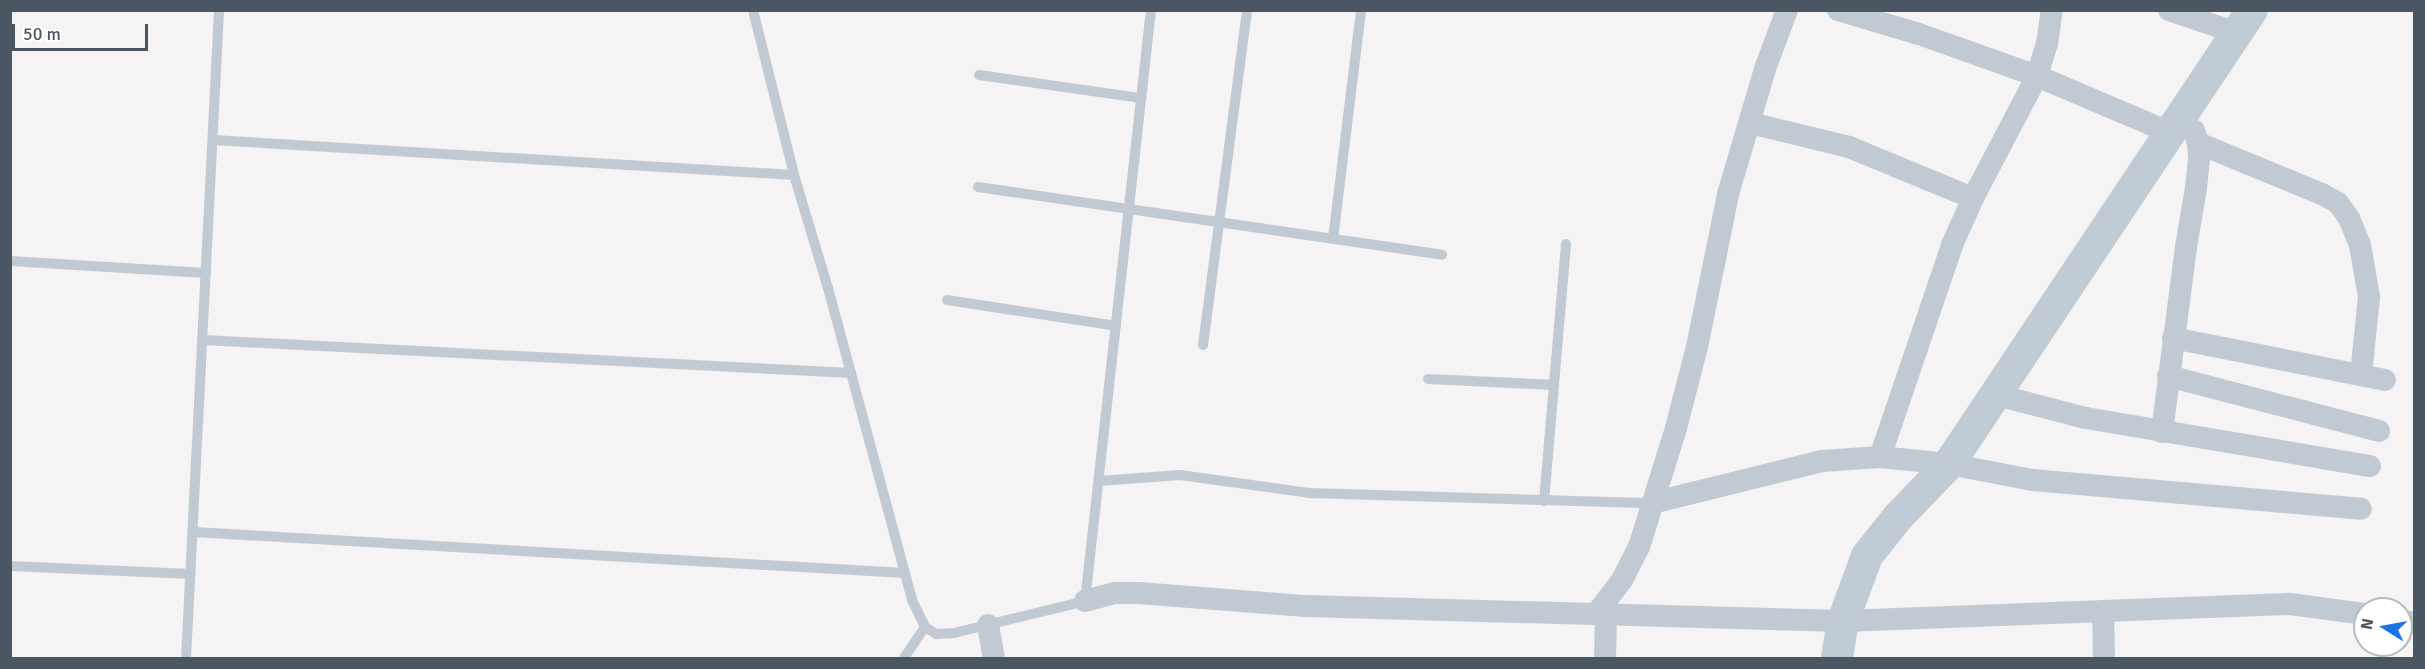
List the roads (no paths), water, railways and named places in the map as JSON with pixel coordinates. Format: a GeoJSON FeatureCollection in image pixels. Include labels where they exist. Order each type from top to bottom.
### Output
{"type":"FeatureCollection","features":[{"type":"Feature","properties":{"kind":"street"},"geometry":{"type":"LineString","coordinates":[[1605,658],[1601,614],[1639,547],[1676,428],[1694,359],[1728,194],[1765,69],[1787,10]]}},
{"type":"Feature","properties":{"kind":"street"},"geometry":{"type":"LineString","coordinates":[[1838,10],[1919,34],[2185,129],[2338,203],[2349,218],[2360,245],[2369,297],[2361,375]]}},
{"type":"Feature","properties":{"kind":"street"},"geometry":{"type":"LineString","coordinates":[[1880,457],[1952,245],[1973,198],[2037,76],[2047,44],[2052,10]]}},
{"type":"Feature","properties":{"kind":"street"},"geometry":{"type":"LineString","coordinates":[[1837,658],[1842,621],[1867,556],[1898,518],[1949,464],[2185,129],[2245,22],[2169,10]]}},
{"type":"Feature","properties":{"kind":"street"},"geometry":{"type":"LineString","coordinates":[[1750,123],[1849,147],[1973,198]]}},
{"type":"Feature","properties":{"kind":"street"},"geometry":{"type":"LineString","coordinates":[[2162,432],[2173,338],[2196,188],[2185,129]]}},
{"type":"Feature","properties":{"kind":"street"},"geometry":{"type":"LineString","coordinates":[[2173,338],[2385,380]]}},
{"type":"Feature","properties":{"kind":"street"},"geometry":{"type":"LineString","coordinates":[[2168,376],[2379,431]]}},
{"type":"Feature","properties":{"kind":"street"},"geometry":{"type":"LineString","coordinates":[[1997,395],[2086,418],[2370,466]]}},
{"type":"Feature","properties":{"kind":"street"},"geometry":{"type":"LineString","coordinates":[[1652,502],[1822,461],[1880,457],[1949,464],[2032,480],[2361,509]]}},
{"type":"Feature","properties":{"kind":"street"},"geometry":{"type":"LineString","coordinates":[[1085,601],[1115,592],[1305,606],[1842,621],[2290,604],[2353,612]]}},
{"type":"Feature","properties":{"kind":"street"},"geometry":{"type":"LineString","coordinates":[[2103,611],[2104,658]]}},
{"type":"Feature","properties":{"kind":"street"},"geometry":{"type":"LineString","coordinates":[[988,625],[994,658]]}},
{"type":"Feature","properties":{"kind":"lane"},"geometry":{"type":"LineString","coordinates":[[186,658],[219,10]]}},
{"type":"Feature","properties":{"kind":"lane"},"geometry":{"type":"LineString","coordinates":[[753,10],[794,175],[851,373],[912,600],[925,627],[936,634],[954,633],[1085,601],[1151,10]]}},
{"type":"Feature","properties":{"kind":"lane"},"geometry":{"type":"LineString","coordinates":[[1203,345],[1247,10]]}},
{"type":"Feature","properties":{"kind":"lane"},"geometry":{"type":"LineString","coordinates":[[1333,239],[1362,10]]}},
{"type":"Feature","properties":{"kind":"lane"},"geometry":{"type":"LineString","coordinates":[[979,75],[1141,98]]}},
{"type":"Feature","properties":{"kind":"lane"},"geometry":{"type":"LineString","coordinates":[[213,140],[794,175]]}},
{"type":"Feature","properties":{"kind":"lane"},"geometry":{"type":"LineString","coordinates":[[978,188],[1442,255]]}},
{"type":"Feature","properties":{"kind":"lane"},"geometry":{"type":"LineString","coordinates":[[1544,501],[1566,244]]}},
{"type":"Feature","properties":{"kind":"lane"},"geometry":{"type":"LineString","coordinates":[[10,261],[206,273]]}},
{"type":"Feature","properties":{"kind":"lane"},"geometry":{"type":"LineString","coordinates":[[947,300],[1116,326]]}},
{"type":"Feature","properties":{"kind":"lane"},"geometry":{"type":"LineString","coordinates":[[203,340],[851,373]]}},
{"type":"Feature","properties":{"kind":"lane"},"geometry":{"type":"LineString","coordinates":[[1428,379],[1554,385]]}},
{"type":"Feature","properties":{"kind":"lane"},"geometry":{"type":"LineString","coordinates":[[1099,481],[1180,475],[1309,493],[1544,501],[1652,502]]}},
{"type":"Feature","properties":{"kind":"lane"},"geometry":{"type":"LineString","coordinates":[[194,532],[905,573]]}},
{"type":"Feature","properties":{"kind":"lane"},"geometry":{"type":"LineString","coordinates":[[10,566],[191,574]]}},
{"type":"Feature","properties":{"kind":"lane"},"geometry":{"type":"LineString","coordinates":[[904,658],[925,627]]}}]}
